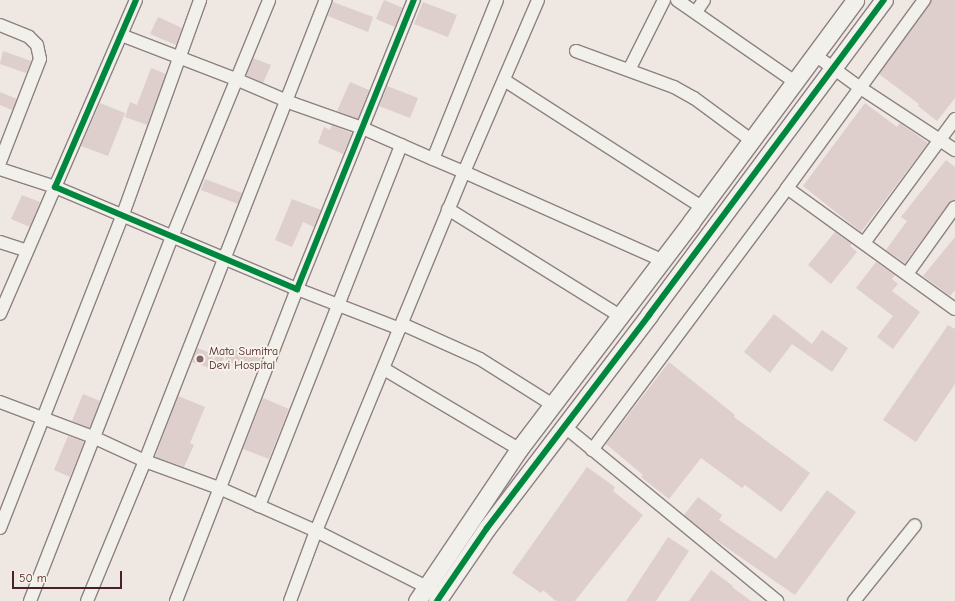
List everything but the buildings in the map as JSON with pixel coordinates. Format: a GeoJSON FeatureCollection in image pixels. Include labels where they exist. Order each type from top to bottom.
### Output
{"type":"FeatureCollection","features":[{"type":"Feature","properties":{"kind":"street"},"geometry":{"type":"LineString","coordinates":[[0,314],[136,0]]}},
{"type":"Feature","properties":{"kind":"street"},"geometry":{"type":"LineString","coordinates":[[0,528],[122,217],[200,0]]}},
{"type":"Feature","properties":{"kind":"street"},"geometry":{"type":"LineString","coordinates":[[30,601],[172,237],[238,80],[269,0]]}},
{"type":"Feature","properties":{"kind":"street"},"geometry":{"type":"LineString","coordinates":[[87,601],[145,461],[326,0]]}},
{"type":"Feature","properties":{"kind":"street"},"geometry":{"type":"LineString","coordinates":[[176,601],[297,289],[414,0]]}},
{"type":"Feature","properties":{"kind":"street"},"geometry":{"type":"LineString","coordinates":[[433,159],[497,0]]}},
{"type":"Feature","properties":{"kind":"street"},"geometry":{"type":"LineString","coordinates":[[290,601],[316,531],[384,369],[448,209],[538,0]]}},
{"type":"Feature","properties":{"kind":"street"},"geometry":{"type":"LineString","coordinates":[[629,70],[664,0]]}},
{"type":"Feature","properties":{"kind":"street"},"geometry":{"type":"LineString","coordinates":[[677,0],[795,82]]}},
{"type":"Feature","properties":{"kind":"street"},"geometry":{"type":"LineString","coordinates":[[696,12],[704,0]]}},
{"type":"Feature","properties":{"kind":"street"},"geometry":{"type":"LineString","coordinates":[[435,594],[519,449],[702,207],[855,0]]}},
{"type":"Feature","properties":{"kind":"street"},"geometry":{"type":"LineString","coordinates":[[417,601],[435,594],[487,528],[884,0]]}},
{"type":"Feature","properties":{"kind":"street"},"geometry":{"type":"LineString","coordinates":[[592,450],[787,188],[859,87],[924,0]]}},
{"type":"Feature","properties":{"kind":"street"},"geometry":{"type":"LineString","coordinates":[[0,26],[30,37],[37,45],[40,59],[0,162]]}},
{"type":"Feature","properties":{"kind":"street"},"geometry":{"type":"LineString","coordinates":[[121,35],[238,80],[286,101],[362,128],[662,260]]}},
{"type":"Feature","properties":{"kind":"street"},"geometry":{"type":"LineString","coordinates":[[576,51],[686,93],[751,140]]}},
{"type":"Feature","properties":{"kind":"street"},"geometry":{"type":"LineString","coordinates":[[814,55],[859,87],[955,150]]}},
{"type":"Feature","properties":{"kind":"street"},"geometry":{"type":"LineString","coordinates":[[504,80],[702,207]]}},
{"type":"Feature","properties":{"kind":"street"},"geometry":{"type":"LineString","coordinates":[[864,243],[955,119]]}},
{"type":"Feature","properties":{"kind":"street"},"geometry":{"type":"LineString","coordinates":[[259,506],[401,145]]}},
{"type":"Feature","properties":{"kind":"street"},"geometry":{"type":"LineString","coordinates":[[0,169],[54,187],[122,217],[297,289],[401,327],[480,359],[553,405]]}},
{"type":"Feature","properties":{"kind":"street"},"geometry":{"type":"LineString","coordinates":[[787,188],[955,309]]}},
{"type":"Feature","properties":{"kind":"street"},"geometry":{"type":"LineString","coordinates":[[907,274],[955,207]]}},
{"type":"Feature","properties":{"kind":"street"},"geometry":{"type":"LineString","coordinates":[[448,209],[620,316]]}},
{"type":"Feature","properties":{"kind":"street"},"geometry":{"type":"LineString","coordinates":[[0,242],[27,251]]}},
{"type":"Feature","properties":{"kind":"street"},"geometry":{"type":"LineString","coordinates":[[384,369],[519,449]]}},
{"type":"Feature","properties":{"kind":"street"},"geometry":{"type":"LineString","coordinates":[[0,402],[93,437],[145,461],[219,488],[316,531],[435,594]]}},
{"type":"Feature","properties":{"kind":"street"},"geometry":{"type":"LineString","coordinates":[[564,426],[777,601]]}},
{"type":"Feature","properties":{"kind":"street"},"geometry":{"type":"LineString","coordinates":[[854,601],[915,525]]}},
{"type":"Feature","properties":{"kind":"cycle path"},"geometry":{"type":"LineString","coordinates":[[136,0],[55,187],[297,289],[414,0]]}},
{"type":"Feature","properties":{"kind":"cycle path"},"geometry":{"type":"LineString","coordinates":[[437,601],[487,528],[649,315],[884,0]]}},
{"type":"Feature","properties":{"kind":"place","name":"Mata Sumitra Devi Hospital"},"geometry":{"type":"Point","coordinates":[200,359]}}]}
